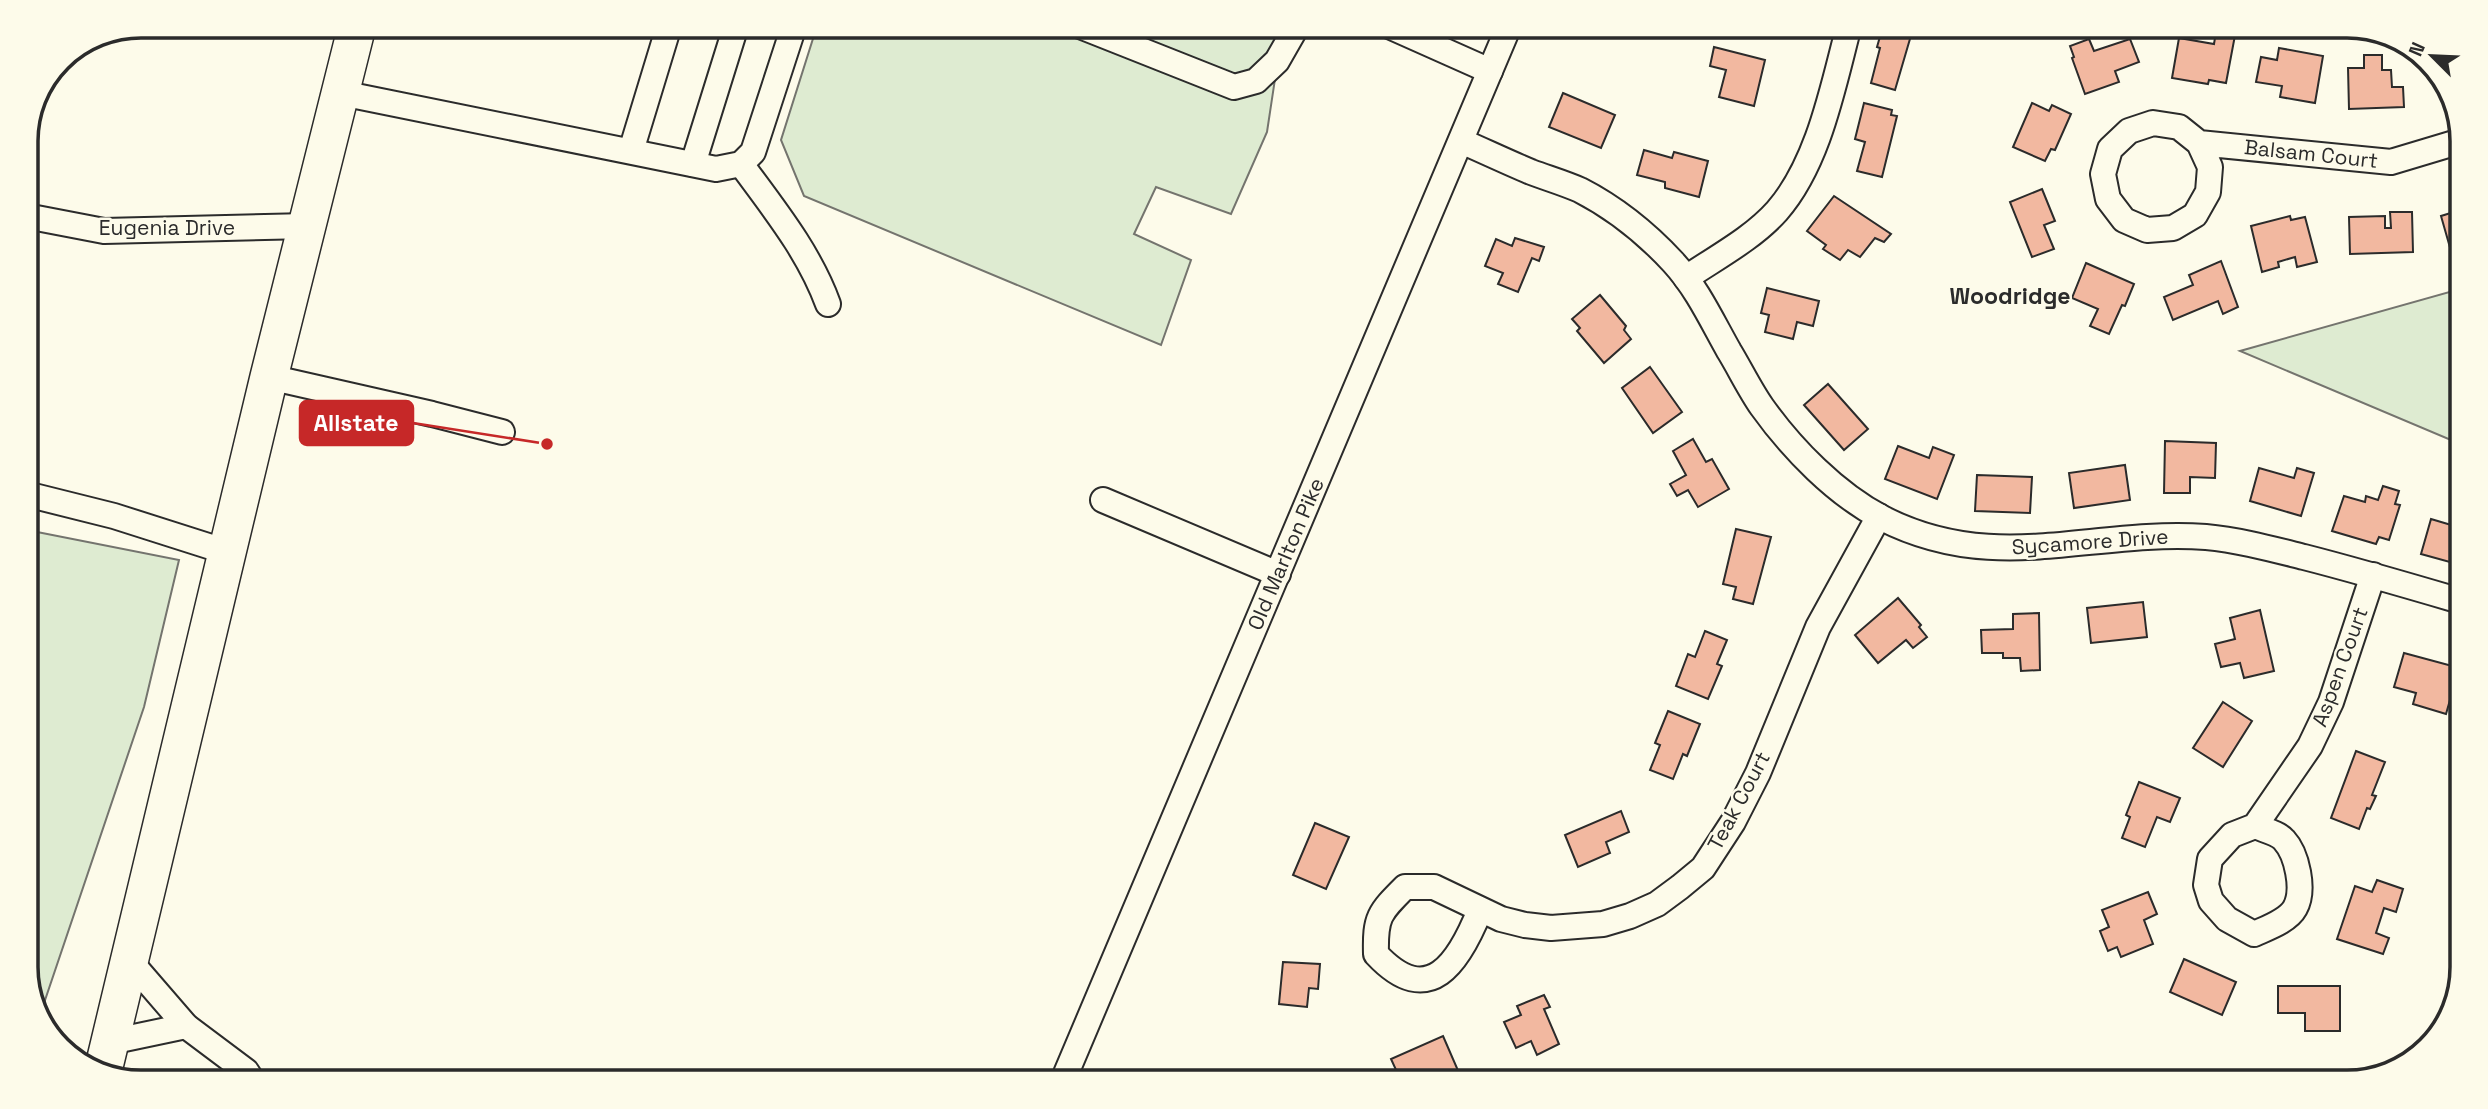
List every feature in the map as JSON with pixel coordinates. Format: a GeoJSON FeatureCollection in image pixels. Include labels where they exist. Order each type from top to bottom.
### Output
{"type":"FeatureCollection","features":[{"type":"Feature","properties":{"kind":"highway"},"geometry":{"type":"LineString","coordinates":[[106,1058],[269,377],[354,38]]}},
{"type":"Feature","properties":{"kind":"street"},"geometry":{"type":"LineString","coordinates":[[631,151],[665,38]]}},
{"type":"Feature","properties":{"kind":"street"},"geometry":{"type":"LineString","coordinates":[[693,164],[732,38]]}},
{"type":"Feature","properties":{"kind":"street"},"geometry":{"type":"LineString","coordinates":[[341,93],[716,169],[741,164],[753,152],[790,38]]}},
{"type":"Feature","properties":{"kind":"street"},"geometry":{"type":"LineString","coordinates":[[1110,38],[1234,87],[1256,81],[1276,61],[1290,38]]}},
{"type":"Feature","properties":{"kind":"street"},"geometry":{"type":"LineString","coordinates":[[1416,38],[1490,71]]}},
{"type":"Feature","properties":{"kind":"street","name":"Old Marlton Pike"},"geometry":{"type":"LineString","coordinates":[[1068,1070],[1504,38]]}},
{"type":"Feature","properties":{"kind":"street"},"geometry":{"type":"LineString","coordinates":[[1686,278],[1755,231],[1777,210],[1796,184],[1810,156],[1822,121],[1846,38]]}},
{"type":"Feature","properties":{"kind":"street","name":"Balsam Court"},"geometry":{"type":"LineString","coordinates":[[2199,143],[2210,167],[2208,192],[2195,215],[2173,228],[2147,230],[2124,219],[2108,199],[2103,174],[2110,149],[2129,131],[2153,123],[2179,127],[2199,143],[2391,162],[2449,145]]}},
{"type":"Feature","properties":{"kind":"street","name":"Sycamore Drive"},"geometry":{"type":"LineString","coordinates":[[1461,141],[1582,191],[1619,214],[1657,246],[1686,278],[1761,406],[1796,449],[1835,485],[1879,516],[1924,535],[1976,547],[2032,548],[2147,536],[2211,538],[2277,550],[2450,598]]}},
{"type":"Feature","properties":{"kind":"street"},"geometry":{"type":"LineString","coordinates":[[741,164],[791,232],[818,276],[828,304]]}},
{"type":"Feature","properties":{"kind":"street","name":"Eugenia Drive"},"geometry":{"type":"LineString","coordinates":[[39,218],[104,231],[308,226]]}},
{"type":"Feature","properties":{"kind":"street"},"geometry":{"type":"LineString","coordinates":[[269,377],[502,432]]}},
{"type":"Feature","properties":{"kind":"street"},"geometry":{"type":"LineString","coordinates":[[39,497],[114,516],[227,552]]}},
{"type":"Feature","properties":{"kind":"street"},"geometry":{"type":"LineString","coordinates":[[1103,500],[1278,574]]}},
{"type":"Feature","properties":{"kind":"street","name":"Teak Court"},"geometry":{"type":"LineString","coordinates":[[1480,910],[1467,943],[1451,965],[1435,977],[1407,979],[1390,969],[1376,954],[1375,926],[1384,908],[1405,887],[1434,887],[1480,910],[1525,926],[1551,928],[1603,924],[1630,916],[1657,904],[1703,868],[1733,822],[1758,773],[1818,627],[1879,516]]}},
{"type":"Feature","properties":{"kind":"street","name":"Aspen Court"},"geometry":{"type":"LineString","coordinates":[[2255,826],[2283,838],[2295,855],[2300,879],[2296,907],[2280,922],[2254,933],[2227,919],[2211,901],[2206,885],[2210,859],[2232,835],[2255,826],[2296,768],[2321,724],[2339,679],[2373,575]]}},
{"type":"Feature","properties":{"kind":"street"},"geometry":{"type":"LineString","coordinates":[[130,960],[186,1026],[245,1070]]}},
{"type":"Feature","properties":{"kind":"street"},"geometry":{"type":"LineString","coordinates":[[106,1058],[186,1026]]}},
{"type":"Feature","properties":{"kind":"green space"},"geometry":{"type":"Polygon","coordinates":[[[813,38],[1281,38],[1267,132],[1231,214],[1156,187],[1134,234],[1191,260],[1161,345],[804,196],[781,140],[813,38]]]}},
{"type":"Feature","properties":{"kind":"green space"},"geometry":{"type":"Polygon","coordinates":[[[2449,292],[2449,439],[2240,351],[2449,292]]]}},
{"type":"Feature","properties":{"kind":"green space"},"geometry":{"type":"Polygon","coordinates":[[[39,532],[179,560],[144,707],[45,1001],[39,974],[39,532]]]}},
{"type":"Feature","properties":{"kind":"building"},"geometry":{"type":"Polygon","coordinates":[[[1880,38],[1910,38],[1895,90],[1871,83],[1880,48],[1877,47],[1880,38]]]}},
{"type":"Feature","properties":{"kind":"building"},"geometry":{"type":"Polygon","coordinates":[[[2179,38],[2214,44],[2215,38],[2234,38],[2226,83],[2209,80],[2208,84],[2172,78],[2179,38]]]}},
{"type":"Feature","properties":{"kind":"building"},"geometry":{"type":"Polygon","coordinates":[[[2089,39],[2094,51],[2130,39],[2139,62],[2115,71],[2119,82],[2085,94],[2070,46],[2089,39]]]}},
{"type":"Feature","properties":{"kind":"building"},"geometry":{"type":"Polygon","coordinates":[[[1714,47],[1765,60],[1754,106],[1719,97],[1726,70],[1710,66],[1714,47]]]}},
{"type":"Feature","properties":{"kind":"building"},"geometry":{"type":"Polygon","coordinates":[[[2279,48],[2323,56],[2315,103],[2280,97],[2282,86],[2256,82],[2261,57],[2277,60],[2279,48]]]}},
{"type":"Feature","properties":{"kind":"building"},"geometry":{"type":"Polygon","coordinates":[[[2364,55],[2382,55],[2382,70],[2391,70],[2392,87],[2403,91],[2404,107],[2349,109],[2348,68],[2364,68],[2364,55]]]}},
{"type":"Feature","properties":{"kind":"building"},"geometry":{"type":"Polygon","coordinates":[[[1563,93],[1615,115],[1601,148],[1549,127],[1563,93]]]}},
{"type":"Feature","properties":{"kind":"building"},"geometry":{"type":"Polygon","coordinates":[[[1864,103],[1892,110],[1891,115],[1897,116],[1882,177],[1857,171],[1865,142],[1855,139],[1864,103]]]}},
{"type":"Feature","properties":{"kind":"building"},"geometry":{"type":"Polygon","coordinates":[[[2032,103],[2049,111],[2052,105],[2071,114],[2055,150],[2051,149],[2045,161],[2013,147],[2032,103]]]}},
{"type":"Feature","properties":{"kind":"building"},"geometry":{"type":"Polygon","coordinates":[[[1644,150],[1672,158],[1674,152],[1708,161],[1699,197],[1665,188],[1665,182],[1637,175],[1644,150]]]}},
{"type":"Feature","properties":{"kind":"building"},"geometry":{"type":"Polygon","coordinates":[[[2042,189],[2055,221],[2044,225],[2054,249],[2032,257],[2010,202],[2042,189]]]}},
{"type":"Feature","properties":{"kind":"building"},"geometry":{"type":"Polygon","coordinates":[[[1834,196],[1891,234],[1884,242],[1875,238],[1860,257],[1848,250],[1840,260],[1823,249],[1826,245],[1807,231],[1834,196]]]}},
{"type":"Feature","properties":{"kind":"building"},"geometry":{"type":"Polygon","coordinates":[[[2390,212],[2412,212],[2413,252],[2350,254],[2349,217],[2385,216],[2385,228],[2391,228],[2390,212]]]}},
{"type":"Feature","properties":{"kind":"building"},"geometry":{"type":"Polygon","coordinates":[[[2449,214],[2449,244],[2441,216],[2449,214]]]}},
{"type":"Feature","properties":{"kind":"building"},"geometry":{"type":"Polygon","coordinates":[[[2290,216],[2291,220],[2305,217],[2317,262],[2297,267],[2295,257],[2278,262],[2279,267],[2262,272],[2251,226],[2290,216]]]}},
{"type":"Feature","properties":{"kind":"building"},"geometry":{"type":"Polygon","coordinates":[[[1515,238],[1544,247],[1539,261],[1532,258],[1518,292],[1498,284],[1503,273],[1485,266],[1496,239],[1512,246],[1515,238]]]}},
{"type":"Feature","properties":{"kind":"building"},"geometry":{"type":"Polygon","coordinates":[[[2221,261],[2238,307],[2223,314],[2218,301],[2173,320],[2164,297],[2193,285],[2189,275],[2221,261]]]}},
{"type":"Feature","properties":{"kind":"building"},"geometry":{"type":"Polygon","coordinates":[[[2086,263],[2134,284],[2109,334],[2090,326],[2098,309],[2072,298],[2086,263]]]}},
{"type":"Feature","properties":{"kind":"building"},"geometry":{"type":"Polygon","coordinates":[[[1767,288],[1819,301],[1813,326],[1797,322],[1793,339],[1765,332],[1769,315],[1761,313],[1767,288]]]}},
{"type":"Feature","properties":{"kind":"building"},"geometry":{"type":"Polygon","coordinates":[[[1600,295],[1626,326],[1624,330],[1631,339],[1604,363],[1577,331],[1580,328],[1572,319],[1600,295]]]}},
{"type":"Feature","properties":{"kind":"building"},"geometry":{"type":"Polygon","coordinates":[[[1650,367],[1682,412],[1653,433],[1622,388],[1650,367]]]}},
{"type":"Feature","properties":{"kind":"building"},"geometry":{"type":"Polygon","coordinates":[[[1828,384],[1868,429],[1844,450],[1804,405],[1828,384]]]}},
{"type":"Feature","properties":{"kind":"building"},"geometry":{"type":"Polygon","coordinates":[[[1693,439],[1706,462],[1712,459],[1729,489],[1698,507],[1688,490],[1677,496],[1670,484],[1686,475],[1673,451],[1693,439]]]}},
{"type":"Feature","properties":{"kind":"building"},"geometry":{"type":"Polygon","coordinates":[[[2165,441],[2216,443],[2215,478],[2190,477],[2190,493],[2164,493],[2165,441]]]}},
{"type":"Feature","properties":{"kind":"building"},"geometry":{"type":"Polygon","coordinates":[[[1898,446],[1929,458],[1933,447],[1954,455],[1937,499],[1885,479],[1898,446]]]}},
{"type":"Feature","properties":{"kind":"building"},"geometry":{"type":"Polygon","coordinates":[[[2125,465],[2130,500],[2074,508],[2069,473],[2125,465]]]}},
{"type":"Feature","properties":{"kind":"building"},"geometry":{"type":"Polygon","coordinates":[[[2259,468],[2294,478],[2297,468],[2314,473],[2301,516],[2250,501],[2259,468]]]}},
{"type":"Feature","properties":{"kind":"building"},"geometry":{"type":"Polygon","coordinates":[[[1977,475],[2032,477],[2030,513],[1975,511],[1977,475]]]}},
{"type":"Feature","properties":{"kind":"building"},"geometry":{"type":"Polygon","coordinates":[[[2383,486],[2399,491],[2395,504],[2400,505],[2389,540],[2379,537],[2376,544],[2332,531],[2344,496],[2365,502],[2366,496],[2378,500],[2383,486]]]}},
{"type":"Feature","properties":{"kind":"building"},"geometry":{"type":"Polygon","coordinates":[[[2431,519],[2449,524],[2450,562],[2421,554],[2431,519]]]}},
{"type":"Feature","properties":{"kind":"building"},"geometry":{"type":"Polygon","coordinates":[[[1736,529],[1771,537],[1753,604],[1733,599],[1736,587],[1723,584],[1736,529]]]}},
{"type":"Feature","properties":{"kind":"building"},"geometry":{"type":"Polygon","coordinates":[[[1898,598],[1921,625],[1919,627],[1927,637],[1913,648],[1906,640],[1878,663],[1855,635],[1898,598]]]}},
{"type":"Feature","properties":{"kind":"building"},"geometry":{"type":"Polygon","coordinates":[[[2143,602],[2147,637],[2091,643],[2087,608],[2143,602]]]}},
{"type":"Feature","properties":{"kind":"building"},"geometry":{"type":"Polygon","coordinates":[[[2260,610],[2274,671],[2244,678],[2240,663],[2221,667],[2215,644],[2235,639],[2230,618],[2260,610]]]}},
{"type":"Feature","properties":{"kind":"building"},"geometry":{"type":"Polygon","coordinates":[[[2039,613],[2040,670],[2021,671],[2020,658],[2003,658],[2003,653],[1982,653],[1981,630],[2013,629],[2013,614],[2039,613]]]}},
{"type":"Feature","properties":{"kind":"building"},"geometry":{"type":"Polygon","coordinates":[[[1705,631],[1727,640],[1717,664],[1722,666],[1708,699],[1676,686],[1688,654],[1695,657],[1705,631]]]}},
{"type":"Feature","properties":{"kind":"building"},"geometry":{"type":"Polygon","coordinates":[[[2404,653],[2450,665],[2450,701],[2446,714],[2413,704],[2416,693],[2394,687],[2404,653]]]}},
{"type":"Feature","properties":{"kind":"building"},"geometry":{"type":"Polygon","coordinates":[[[2223,702],[2252,721],[2223,767],[2193,748],[2223,702]]]}},
{"type":"Feature","properties":{"kind":"building"},"geometry":{"type":"Polygon","coordinates":[[[1668,711],[1700,724],[1687,756],[1683,754],[1673,779],[1650,770],[1660,745],[1655,743],[1668,711]]]}},
{"type":"Feature","properties":{"kind":"building"},"geometry":{"type":"Polygon","coordinates":[[[2356,751],[2385,762],[2372,795],[2376,796],[2370,809],[2367,808],[2359,829],[2331,818],[2356,751]]]}},
{"type":"Feature","properties":{"kind":"building"},"geometry":{"type":"Polygon","coordinates":[[[2139,782],[2180,798],[2170,822],[2157,817],[2145,847],[2122,838],[2130,817],[2126,815],[2139,782]]]}},
{"type":"Feature","properties":{"kind":"building"},"geometry":{"type":"Polygon","coordinates":[[[1621,811],[1629,832],[1606,842],[1610,853],[1578,867],[1565,835],[1621,811]]]}},
{"type":"Feature","properties":{"kind":"building"},"geometry":{"type":"Polygon","coordinates":[[[1315,823],[1349,837],[1326,889],[1293,875],[1315,823]]]}},
{"type":"Feature","properties":{"kind":"building"},"geometry":{"type":"Polygon","coordinates":[[[2377,880],[2403,889],[2396,912],[2384,908],[2376,933],[2389,938],[2383,954],[2337,939],[2355,886],[2372,892],[2377,880]]]}},
{"type":"Feature","properties":{"kind":"building"},"geometry":{"type":"Polygon","coordinates":[[[2148,892],[2157,914],[2144,920],[2153,944],[2121,957],[2117,947],[2108,951],[2100,931],[2109,927],[2102,910],[2148,892]]]}},
{"type":"Feature","properties":{"kind":"building"},"geometry":{"type":"Polygon","coordinates":[[[2184,959],[2236,982],[2222,1015],[2170,992],[2184,959]]]}},
{"type":"Feature","properties":{"kind":"building"},"geometry":{"type":"Polygon","coordinates":[[[1283,962],[1320,964],[1318,989],[1309,988],[1307,1007],[1279,1004],[1283,962]]]}},
{"type":"Feature","properties":{"kind":"building"},"geometry":{"type":"Polygon","coordinates":[[[2278,986],[2340,986],[2340,1031],[2305,1031],[2305,1013],[2278,1013],[2278,986]]]}},
{"type":"Feature","properties":{"kind":"building"},"geometry":{"type":"Polygon","coordinates":[[[1544,995],[1550,1007],[1544,1009],[1559,1044],[1537,1055],[1531,1041],[1516,1048],[1504,1022],[1521,1015],[1517,1006],[1544,995]]]}},
{"type":"Feature","properties":{"kind":"building"},"geometry":{"type":"Polygon","coordinates":[[[1443,1036],[1458,1070],[1396,1070],[1391,1059],[1443,1036]]]}},
{"type":"Feature","properties":{"kind":"place","name":"Allstate"},"geometry":{"type":"Point","coordinates":[547,444]}},
{"type":"Feature","properties":{"kind":"district","name":"Woodridge"},"geometry":{"type":"Point","coordinates":[2010,296]}}]}
